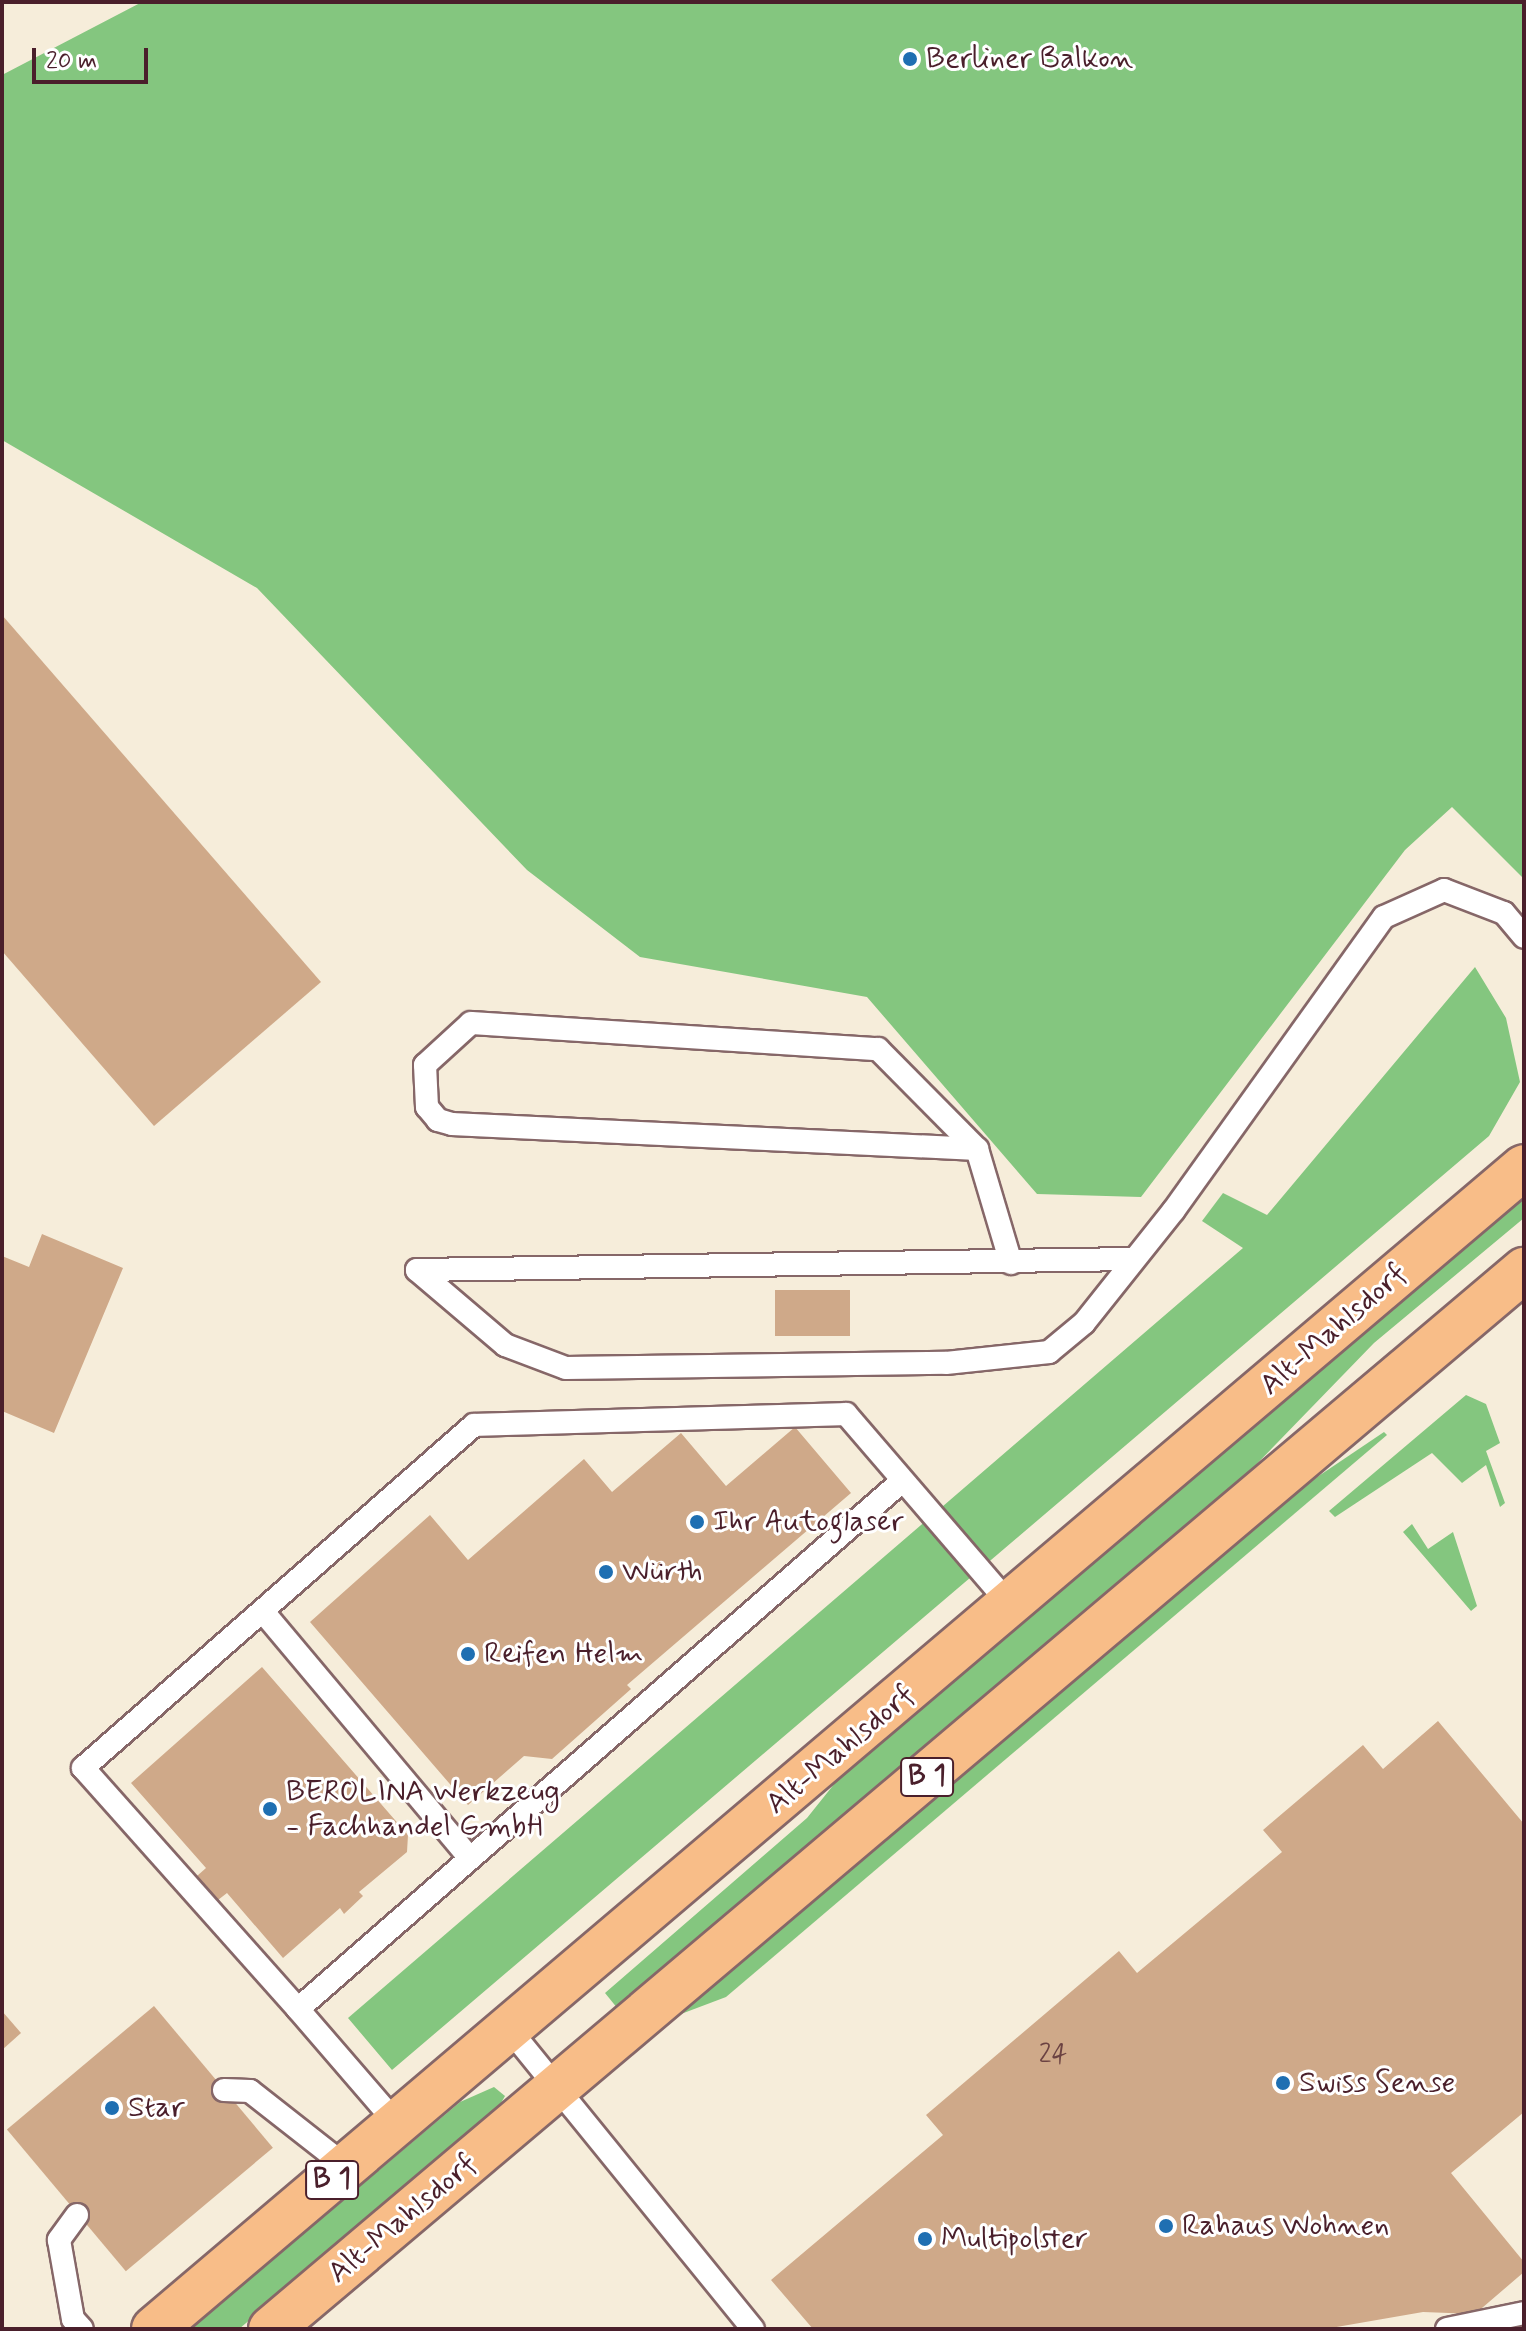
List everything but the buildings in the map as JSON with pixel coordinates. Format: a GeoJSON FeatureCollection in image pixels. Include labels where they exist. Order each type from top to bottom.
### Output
{"type":"FeatureCollection","features":[{"type":"Feature","properties":{"kind":"main road","name":"Alt-Mahlsdorf"},"geometry":{"type":"LineString","coordinates":[[154,2329],[1011,1606],[1524,1167]]}},
{"type":"Feature","properties":{"kind":"main road","name":"Alt-Mahlsdorf"},"geometry":{"type":"LineString","coordinates":[[271,2329],[1524,1270]]}},
{"type":"Feature","properties":{"kind":"lane"},"geometry":{"type":"LineString","coordinates":[[1133,1259],[417,1270],[505,1345],[566,1368],[946,1363],[1049,1352],[1084,1323],[1174,1210],[1384,917],[1444,890],[1504,913],[1524,937]]}},
{"type":"Feature","properties":{"kind":"lane"},"geometry":{"type":"LineString","coordinates":[[977,1149],[452,1124],[438,1120],[427,1107],[425,1065],[471,1023],[878,1049],[977,1149],[1011,1263]]}},
{"type":"Feature","properties":{"kind":"lane"},"geometry":{"type":"LineString","coordinates":[[398,2125],[83,1768],[265,1614],[474,1425],[846,1414],[1011,1606]]}},
{"type":"Feature","properties":{"kind":"lane"},"geometry":{"type":"LineString","coordinates":[[298,2009],[902,1481]]}},
{"type":"Feature","properties":{"kind":"lane"},"geometry":{"type":"LineString","coordinates":[[265,1614],[470,1858]]}},
{"type":"Feature","properties":{"kind":"lane"},"geometry":{"type":"LineString","coordinates":[[510,2030],[753,2329]]}},
{"type":"Feature","properties":{"kind":"lane"},"geometry":{"type":"LineString","coordinates":[[224,2090],[250,2091],[347,2167]]}},
{"type":"Feature","properties":{"kind":"lane"},"geometry":{"type":"LineString","coordinates":[[77,2215],[59,2240],[73,2319],[82,2329]]}},
{"type":"Feature","properties":{"kind":"lane"},"geometry":{"type":"LineString","coordinates":[[1447,2329],[1524,2313]]}},
{"type":"Feature","properties":{"kind":"green space"},"geometry":{"type":"Polygon","coordinates":[[[142,2],[1524,2],[1524,879],[1452,807],[1405,850],[1141,1197],[1037,1194],[867,997],[640,957],[527,870],[257,588],[2,440],[2,75],[142,2]]]}},
{"type":"Feature","properties":{"kind":"green space"},"geometry":{"type":"Polygon","coordinates":[[[1475,967],[1506,1018],[1520,1082],[1489,1136],[392,2070],[348,2018],[1243,1248],[1202,1221],[1223,1193],[1267,1215],[1475,967]]]}},
{"type":"Feature","properties":{"kind":"green space"},"geometry":{"type":"Polygon","coordinates":[[[1524,1193],[1524,1218],[1374,1343],[1244,1477],[618,2009],[605,1993],[807,1818],[843,1773],[1524,1193]]]}},
{"type":"Feature","properties":{"kind":"green space"},"geometry":{"type":"Polygon","coordinates":[[[1466,1395],[1486,1404],[1500,1443],[1486,1451],[1505,1503],[1500,1507],[1486,1465],[1462,1483],[1432,1453],[1335,1517],[1329,1511],[1466,1395]]]}},
{"type":"Feature","properties":{"kind":"green space"},"geometry":{"type":"Polygon","coordinates":[[[1384,1432],[1387,1435],[726,1997],[681,2014],[1286,1498],[1384,1432]]]}},
{"type":"Feature","properties":{"kind":"green space"},"geometry":{"type":"Polygon","coordinates":[[[1412,1524],[1428,1549],[1453,1532],[1477,1606],[1471,1611],[1403,1532],[1412,1524]]]}},
{"type":"Feature","properties":{"kind":"green space"},"geometry":{"type":"Polygon","coordinates":[[[494,2087],[505,2096],[497,2110],[239,2329],[190,2329],[460,2102],[494,2087]]]}},
{"type":"Feature","properties":{"kind":"place","name":"Berliner Balkon"},"geometry":{"type":"Point","coordinates":[910,59]}},
{"type":"Feature","properties":{"kind":"place","name":"Ihr Autoglaser"},"geometry":{"type":"Point","coordinates":[697,1522]}},
{"type":"Feature","properties":{"kind":"place","name":"Würth"},"geometry":{"type":"Point","coordinates":[606,1572]}},
{"type":"Feature","properties":{"kind":"place","name":"Reifen Helm"},"geometry":{"type":"Point","coordinates":[468,1654]}},
{"type":"Feature","properties":{"kind":"place","name":"BEROLINA Werkzeug - Fachhandel GmbH"},"geometry":{"type":"Point","coordinates":[270,1809]}},
{"type":"Feature","properties":{"kind":"place","name":"Swiss Sense"},"geometry":{"type":"Point","coordinates":[1283,2083]}},
{"type":"Feature","properties":{"kind":"place","name":"Star"},"geometry":{"type":"Point","coordinates":[112,2108]}},
{"type":"Feature","properties":{"kind":"place","name":"Rahaus Wohnen"},"geometry":{"type":"Point","coordinates":[1166,2226]}},
{"type":"Feature","properties":{"kind":"place","name":"Multipolster"},"geometry":{"type":"Point","coordinates":[925,2239]}}]}
